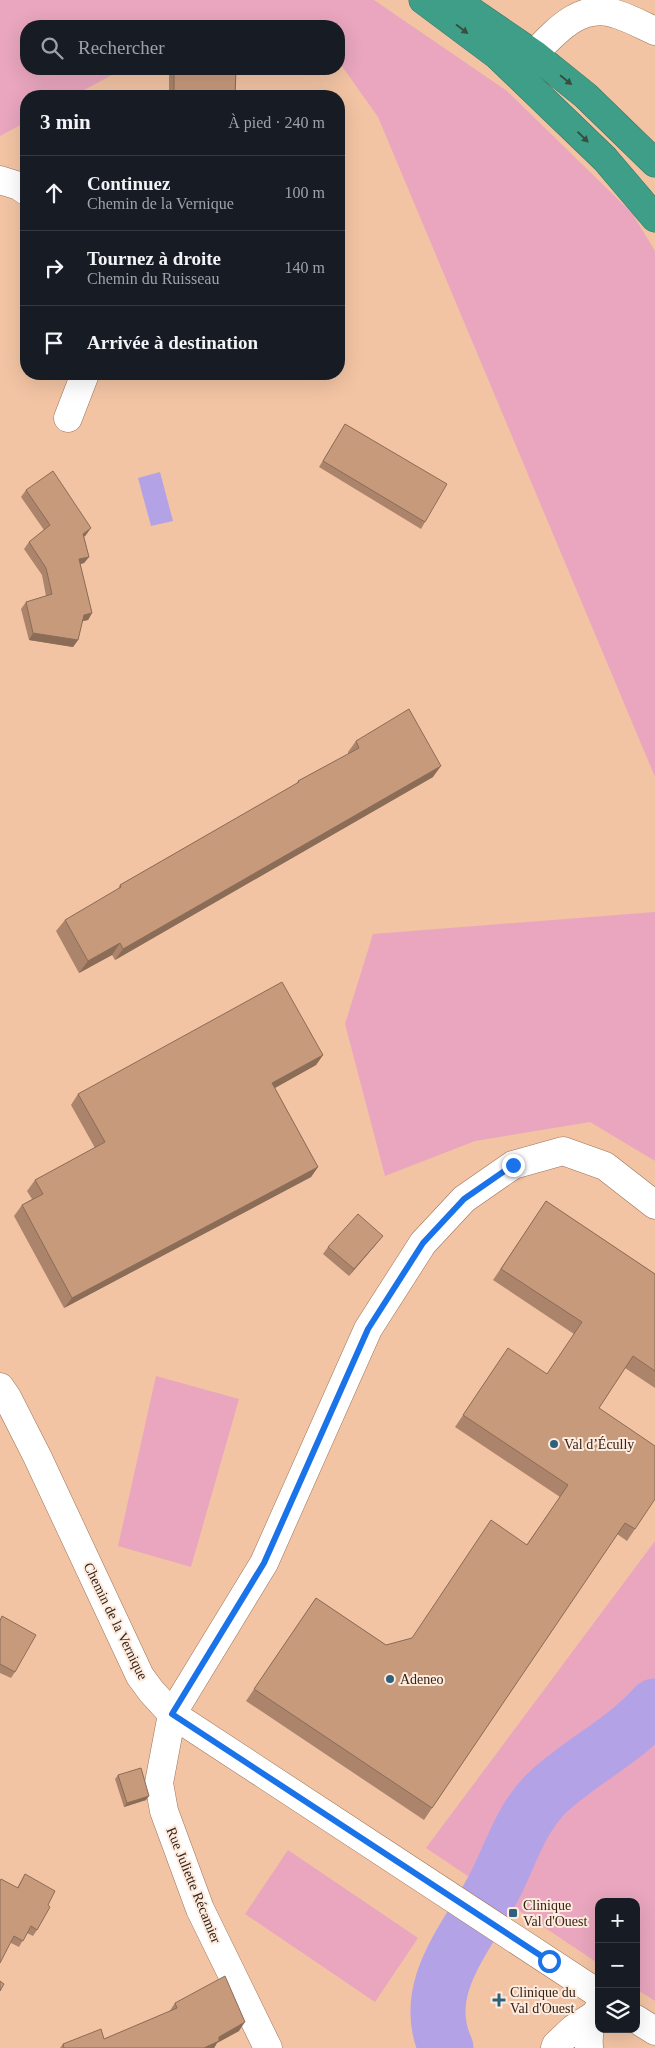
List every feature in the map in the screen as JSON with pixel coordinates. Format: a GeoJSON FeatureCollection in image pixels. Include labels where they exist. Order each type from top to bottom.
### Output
{"type":"FeatureCollection","features":[{"type":"Feature","properties":{"kind":"highway"},"geometry":{"type":"LineString","coordinates":[[423,0],[498,56],[605,159],[655,218]]}},
{"type":"Feature","properties":{"kind":"highway"},"geometry":{"type":"LineString","coordinates":[[455,0],[534,54],[586,96],[655,163]]}},
{"type":"Feature","properties":{"kind":"street"},"geometry":{"type":"LineString","coordinates":[[534,54],[561,27],[578,15],[596,10],[615,13],[655,31]]}},
{"type":"Feature","properties":{"kind":"street"},"geometry":{"type":"LineString","coordinates":[[0,180],[20,187]]}},
{"type":"Feature","properties":{"kind":"street"},"geometry":{"type":"LineString","coordinates":[[68,418],[83,380]]}},
{"type":"Feature","properties":{"kind":"street"},"geometry":{"type":"LineString","coordinates":[[172,1714],[264,1563],[368,1329],[423,1243],[464,1199],[513,1165],[563,1151],[605,1166],[655,1205]]}},
{"type":"Feature","properties":{"kind":"street","name":"Chemin de la Vernique"},"geometry":{"type":"LineString","coordinates":[[2,1395],[76,1536],[140,1676],[150,1691],[172,1714],[491,1923],[595,2004]]}},
{"type":"Feature","properties":{"kind":"street","name":"Rue Juliette Récamier"},"geometry":{"type":"LineString","coordinates":[[172,1714],[159,1783],[164,1811],[200,1909],[268,2048]]}},
{"type":"Feature","properties":{"kind":"street"},"geometry":{"type":"LineString","coordinates":[[555,2048],[595,2008]]}},
{"type":"Feature","properties":{"kind":"street"},"geometry":{"type":"LineString","coordinates":[[589,2048],[589,2031],[595,2012]]}},
{"type":"Feature","properties":{"kind":"street"},"geometry":{"type":"LineString","coordinates":[[640,2022],[655,2031]]}},
{"type":"Feature","properties":{"kind":"shaded area"},"geometry":{"type":"Polygon","coordinates":[[[0,0],[374,0],[507,91],[632,213],[655,251],[655,777],[378,117],[345,70],[345,20],[20,20],[20,75],[112,75],[84,90],[20,90],[20,125],[0,136],[0,0]]]}},
{"type":"Feature","properties":{"kind":"shaded area"},"geometry":{"type":"Polygon","coordinates":[[[160,472],[173,521],[151,526],[138,478],[160,472]]]}},
{"type":"Feature","properties":{"kind":"shaded area"},"geometry":{"type":"Polygon","coordinates":[[[655,912],[655,1161],[590,1122],[475,1141],[385,1176],[345,1024],[373,934],[655,912]]]}},
{"type":"Feature","properties":{"kind":"shaded area"},"geometry":{"type":"Polygon","coordinates":[[[156,1376],[239,1399],[191,1567],[118,1546],[156,1376]]]}},
{"type":"Feature","properties":{"kind":"shaded area"},"geometry":{"type":"Polygon","coordinates":[[[655,1541],[655,2001],[640,1992],[640,1898],[595,1898],[595,1961],[426,1848],[655,1541]]]}},
{"type":"Feature","properties":{"kind":"shaded area"},"geometry":{"type":"Polygon","coordinates":[[[288,1850],[418,1938],[375,2002],[245,1914],[288,1850]]]}},
{"type":"Feature","properties":{"kind":"building"},"geometry":{"type":"Polygon","coordinates":[[[174,75],[236,75],[235,90],[174,90],[174,75]]]}},
{"type":"Feature","properties":{"kind":"building"},"geometry":{"type":"Polygon","coordinates":[[[345,424],[447,484],[425,522],[323,461],[345,424]]]}},
{"type":"Feature","properties":{"kind":"building"},"geometry":{"type":"Polygon","coordinates":[[[53,471],[91,528],[83,534],[89,557],[79,559],[92,613],[84,615],[78,640],[33,633],[26,602],[52,594],[46,568],[29,542],[50,525],[26,490],[53,471]]]}},
{"type":"Feature","properties":{"kind":"building"},"geometry":{"type":"Polygon","coordinates":[[[409,709],[441,766],[123,949],[120,943],[88,961],[65,920],[121,887],[120,885],[298,781],[359,748],[356,741],[409,709]]]}},
{"type":"Feature","properties":{"kind":"building"},"geometry":{"type":"Polygon","coordinates":[[[282,982],[323,1055],[272,1083],[318,1167],[72,1298],[22,1205],[43,1194],[35,1180],[105,1142],[78,1094],[282,982]]]}},
{"type":"Feature","properties":{"kind":"building"},"geometry":{"type":"Polygon","coordinates":[[[546,1201],[655,1274],[655,1371],[633,1356],[599,1408],[655,1446],[655,1499],[635,1529],[625,1523],[432,1808],[254,1689],[316,1598],[386,1645],[412,1638],[491,1520],[527,1545],[568,1485],[463,1415],[508,1348],[547,1374],[582,1322],[501,1269],[546,1201]]]}},
{"type":"Feature","properties":{"kind":"building"},"geometry":{"type":"Polygon","coordinates":[[[358,1214],[383,1236],[354,1269],[328,1247],[358,1214]]]}},
{"type":"Feature","properties":{"kind":"building"},"geometry":{"type":"Polygon","coordinates":[[[2,1616],[36,1635],[15,1672],[0,1664],[0,1621],[2,1616]]]}},
{"type":"Feature","properties":{"kind":"building"},"geometry":{"type":"Polygon","coordinates":[[[141,1768],[149,1796],[127,1803],[118,1775],[141,1768]]]}},
{"type":"Feature","properties":{"kind":"building"},"geometry":{"type":"Polygon","coordinates":[[[25,1874],[55,1891],[48,1905],[50,1907],[37,1930],[31,1926],[23,1941],[14,1936],[0,1963],[0,1881],[1,1879],[18,1888],[25,1874]]]}},
{"type":"Feature","properties":{"kind":"building"},"geometry":{"type":"Polygon","coordinates":[[[225,1976],[245,2022],[219,2037],[219,2041],[204,2048],[64,2048],[63,2044],[101,2029],[104,2039],[177,2008],[175,2003],[225,1976]]]}},
{"type":"Feature","properties":{"kind":"building"},"geometry":{"type":"Polygon","coordinates":[[[0,1981],[4,1984],[0,1991],[0,1981]]]}},
{"type":"Feature","properties":{"kind":"waterway"},"geometry":{"type":"LineString","coordinates":[[446,2048],[439,2025],[438,2002],[443,1981],[463,1939],[498,1879],[525,1821],[549,1791],[631,1729],[655,1706]]}},
{"type":"Feature","properties":{"kind":"place","name":"Val d’Écully"},"geometry":{"type":"Point","coordinates":[554,1444]}},
{"type":"Feature","properties":{"kind":"place","name":"Adeneo"},"geometry":{"type":"Point","coordinates":[390,1679]}},
{"type":"Feature","properties":{"kind":"place","name":"Clinique Val d'Ouest"},"geometry":{"type":"Point","coordinates":[513,1913]}},
{"type":"Feature","properties":{"kind":"place","name":"Clinique du Val d'Ouest"},"geometry":{"type":"Point","coordinates":[499,2000]}},
{"type":"Feature","properties":{"kind":"route"},"geometry":{"type":"LineString","coordinates":[[513,1165],[464,1199],[423,1243],[368,1329],[264,1563],[172,1714],[549,1961]]}}]}
